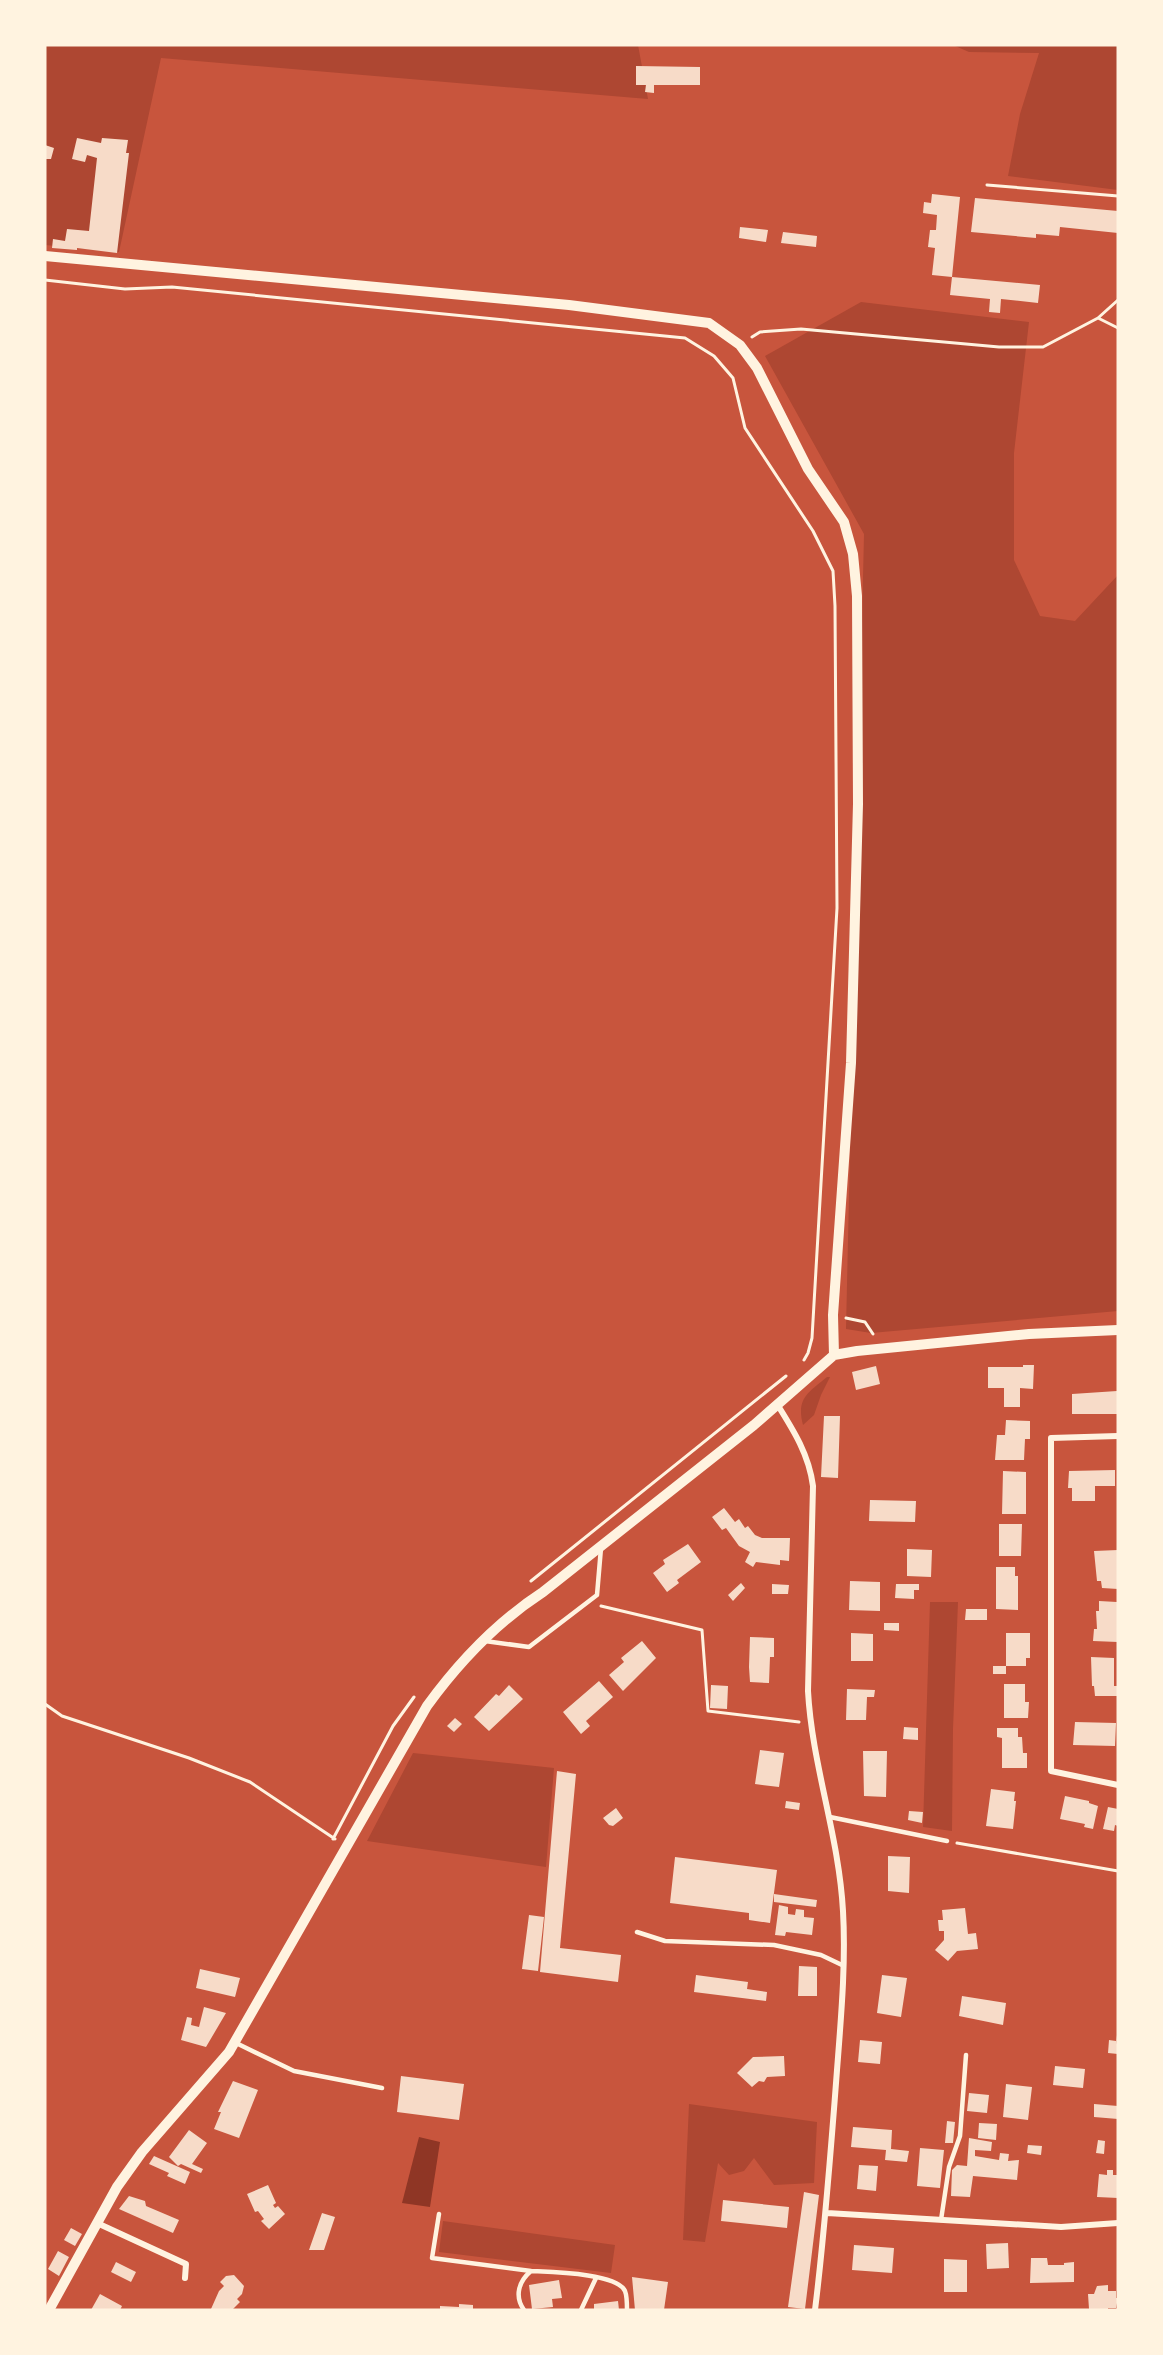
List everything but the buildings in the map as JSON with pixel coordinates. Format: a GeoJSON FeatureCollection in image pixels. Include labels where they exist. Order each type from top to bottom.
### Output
{"type":"FeatureCollection","features":[{"type":"Feature","properties":{"kind":"street"},"geometry":{"type":"LineString","coordinates":[[45,256],[569,305],[709,323],[740,345],[757,368],[808,469],[844,522],[853,554],[857,596],[859,771],[851,1063],[833,1315],[834,1355]]}},
{"type":"Feature","properties":{"kind":"street"},"geometry":{"type":"LineString","coordinates":[[49,2310],[117,2187],[142,2152],[229,2052],[427,1706],[449,1676],[483,1640],[523,1605],[543,1592],[777,1404],[834,1355],[1029,1334],[1118,1330]]}},
{"type":"Feature","properties":{"kind":"street"},"geometry":{"type":"LineString","coordinates":[[777,1404],[799,1439],[810,1467],[813,1486],[809,1723],[830,1817],[843,1911],[842,2004],[827,2213],[815,2310]]}},
{"type":"Feature","properties":{"kind":"street"},"geometry":{"type":"LineString","coordinates":[[1118,1436],[1051,1437],[1051,1772],[1118,1785]]}},
{"type":"Feature","properties":{"kind":"street"},"geometry":{"type":"LineString","coordinates":[[827,2213],[1061,2227],[1118,2223]]}},
{"type":"Feature","properties":{"kind":"street"},"geometry":{"type":"LineString","coordinates":[[97,2223],[186,2264],[184,2278]]}},
{"type":"Feature","properties":{"kind":"lane"},"geometry":{"type":"LineString","coordinates":[[483,1640],[529,1647],[587,1603],[597,1594],[602,1545]]}},
{"type":"Feature","properties":{"kind":"lane"},"geometry":{"type":"LineString","coordinates":[[830,1817],[947,1841]]}},
{"type":"Feature","properties":{"kind":"lane"},"geometry":{"type":"LineString","coordinates":[[637,1932],[664,1941],[774,1945],[821,1955],[842,1965]]}},
{"type":"Feature","properties":{"kind":"lane"},"geometry":{"type":"LineString","coordinates":[[234,2042],[294,2071],[382,2088]]}},
{"type":"Feature","properties":{"kind":"lane"},"geometry":{"type":"LineString","coordinates":[[941,2220],[948,2167],[960,2136],[966,2055]]}},
{"type":"Feature","properties":{"kind":"lane"},"geometry":{"type":"LineString","coordinates":[[439,2214],[432,2258],[617,2282],[625,2291],[627,2310]]}},
{"type":"Feature","properties":{"kind":"lane"},"geometry":{"type":"LineString","coordinates":[[524,2310],[518,2293],[521,2279],[531,2271]]}},
{"type":"Feature","properties":{"kind":"lane"},"geometry":{"type":"LineString","coordinates":[[581,2310],[596,2278]]}},
{"type":"Feature","properties":{"kind":"path"},"geometry":{"type":"LineString","coordinates":[[987,185],[1118,196]]}},
{"type":"Feature","properties":{"kind":"path"},"geometry":{"type":"LineString","coordinates":[[45,280],[125,289],[172,287],[685,338],[714,356],[733,378],[745,428],[813,531],[832,571],[835,606],[837,908],[812,1338],[808,1353],[802,1363]]}},
{"type":"Feature","properties":{"kind":"path"},"geometry":{"type":"LineString","coordinates":[[740,345],[760,332],[801,329],[999,347],[1043,347],[1098,318],[1118,300]]}},
{"type":"Feature","properties":{"kind":"path"},"geometry":{"type":"LineString","coordinates":[[1098,318],[1118,328]]}},
{"type":"Feature","properties":{"kind":"path"},"geometry":{"type":"LineString","coordinates":[[813,1313],[865,1322],[875,1336],[876,1350]]}},
{"type":"Feature","properties":{"kind":"path"},"geometry":{"type":"LineString","coordinates":[[587,1603],[702,1630],[708,1711],[809,1723]]}},
{"type":"Feature","properties":{"kind":"path"},"geometry":{"type":"LineString","coordinates":[[46,1705],[62,1716],[189,1758],[250,1782],[333,1839],[346,1845]]}},
{"type":"Feature","properties":{"kind":"path"},"geometry":{"type":"LineString","coordinates":[[947,1841],[1118,1871]]}},
{"type":"Feature","properties":{"kind":"shaded area"},"geometry":{"type":"Polygon","coordinates":[[[45,45],[638,45],[648,99],[161,58],[119,252],[45,245],[45,45]]]}},
{"type":"Feature","properties":{"kind":"shaded area"},"geometry":{"type":"Polygon","coordinates":[[[953,45],[1118,45],[1118,190],[1008,176],[1020,114],[1039,53],[969,52],[953,45]]]}},
{"type":"Feature","properties":{"kind":"shaded area"},"geometry":{"type":"Polygon","coordinates":[[[861,302],[1029,322],[1014,453],[1014,560],[1040,616],[1075,621],[1118,575],[1118,1311],[871,1333],[846,1329],[864,534],[765,356],[861,302]]]}},
{"type":"Feature","properties":{"kind":"shaded area"},"geometry":{"type":"Polygon","coordinates":[[[827,1377],[830,1377],[814,1415],[803,1425],[801,1408],[805,1397],[827,1377]]]}},
{"type":"Feature","properties":{"kind":"shaded area"},"geometry":{"type":"Polygon","coordinates":[[[930,1602],[958,1602],[952,1831],[923,1827],[930,1602]]]}},
{"type":"Feature","properties":{"kind":"shaded area"},"geometry":{"type":"Polygon","coordinates":[[[413,1753],[554,1768],[546,1867],[367,1841],[413,1753]]]}},
{"type":"Feature","properties":{"kind":"shaded area"},"geometry":{"type":"Polygon","coordinates":[[[689,2104],[817,2122],[814,2183],[774,2185],[754,2158],[744,2171],[729,2175],[718,2163],[705,2242],[683,2240],[689,2104]]]}},
{"type":"Feature","properties":{"kind":"shaded area"},"geometry":{"type":"Polygon","coordinates":[[[419,2137],[440,2142],[430,2207],[402,2203],[419,2137]]]}},
{"type":"Feature","properties":{"kind":"shaded area"},"geometry":{"type":"Polygon","coordinates":[[[443,2221],[615,2245],[611,2273],[439,2252],[443,2221]]]}}]}
